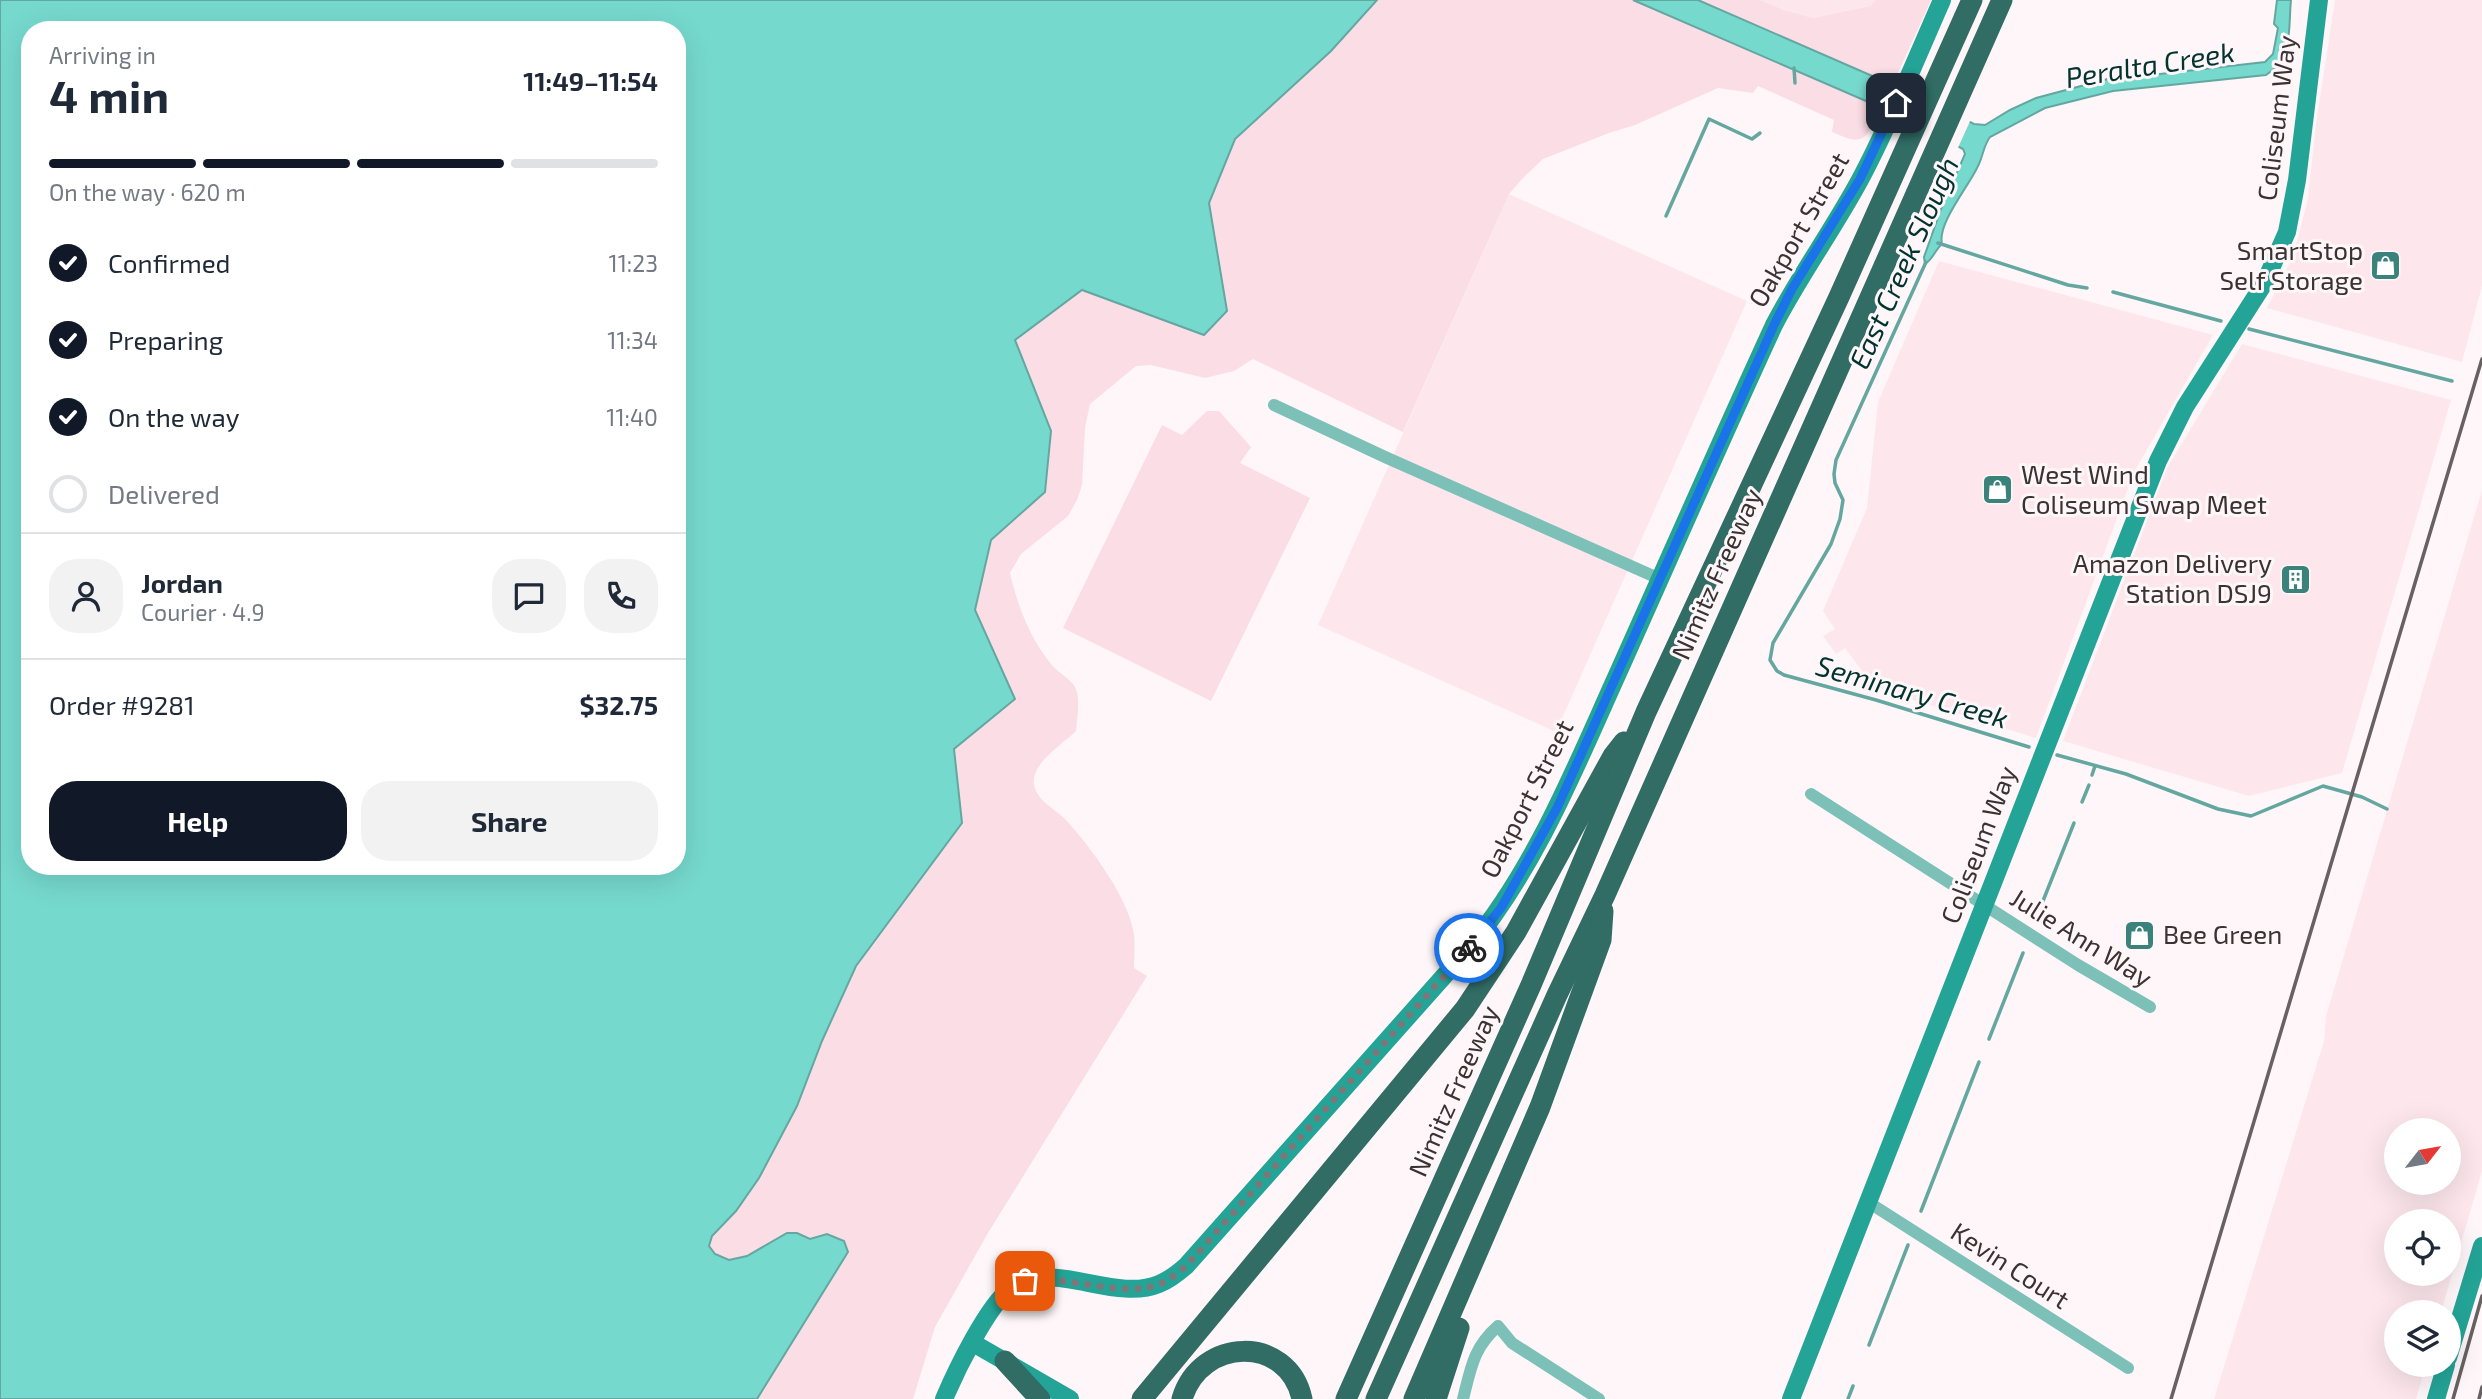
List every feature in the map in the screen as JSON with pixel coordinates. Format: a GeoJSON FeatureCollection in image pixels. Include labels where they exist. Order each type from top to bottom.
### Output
{"type":"FeatureCollection","features":[{"type":"Feature","properties":{"kind":"highway","name":"Nimitz Freeway"},"geometry":{"type":"LineString","coordinates":[[1346,1399],[1531,985],[1646,712],[1839,297],[1972,0]]}},
{"type":"Feature","properties":{"kind":"highway","name":"Nimitz Freeway"},"geometry":{"type":"LineString","coordinates":[[1376,1399],[1557,995],[1605,895],[2002,0]]}},
{"type":"Feature","properties":{"kind":"highway"},"geometry":{"type":"LineString","coordinates":[[1142,1399],[1465,1009],[1516,932],[1613,756],[1646,712]]}},
{"type":"Feature","properties":{"kind":"highway"},"geometry":{"type":"LineString","coordinates":[[1415,1399],[1540,1107],[1601,940],[1605,895]]}},
{"type":"Feature","properties":{"kind":"highway"},"geometry":{"type":"LineString","coordinates":[[1436,1399],[1464,1310],[1475,1262]]}},
{"type":"Feature","properties":{"kind":"highway"},"geometry":{"type":"LineString","coordinates":[[1182,1399],[1194,1373],[1210,1359],[1229,1351],[1254,1351],[1272,1358],[1288,1371],[1299,1387],[1302,1399]]}},
{"type":"Feature","properties":{"kind":"highway"},"geometry":{"type":"LineString","coordinates":[[1005,1361],[1040,1399]]}},
{"type":"Feature","properties":{"kind":"main road","name":"Oakport Street"},"geometry":{"type":"LineString","coordinates":[[944,1399],[988,1313],[1012,1287],[1041,1278],[1127,1289],[1143,1288],[1159,1284],[1186,1266],[1469,948],[1499,910],[1557,808],[1774,325],[1792,289],[1860,179],[1888,123],[1942,0]]}},
{"type":"Feature","properties":{"kind":"main road","name":"Coliseum Way"},"geometry":{"type":"LineString","coordinates":[[1791,1399],[2158,461],[2185,407],[2265,282],[2287,232],[2297,180],[2319,0]]}},
{"type":"Feature","properties":{"kind":"main road"},"geometry":{"type":"LineString","coordinates":[[2461,1315],[2482,1246]]}},
{"type":"Feature","properties":{"kind":"main road"},"geometry":{"type":"LineString","coordinates":[[973,1343],[1070,1399]]}},
{"type":"Feature","properties":{"kind":"main road"},"geometry":{"type":"LineString","coordinates":[[2436,1399],[2442,1377]]}},
{"type":"Feature","properties":{"kind":"street"},"geometry":{"type":"LineString","coordinates":[[1274,405],[1660,579]]}},
{"type":"Feature","properties":{"kind":"street","name":"Julie Ann Way"},"geometry":{"type":"LineString","coordinates":[[1811,794],[2078,965],[2150,1007]]}},
{"type":"Feature","properties":{"kind":"street","name":"Kevin Court"},"geometry":{"type":"LineString","coordinates":[[1868,1202],[2128,1368]]}},
{"type":"Feature","properties":{"kind":"street"},"geometry":{"type":"LineString","coordinates":[[1463,1399],[1476,1350],[1498,1326],[1512,1343],[1599,1399]]}},
{"type":"Feature","properties":{"kind":"shaded area"},"geometry":{"type":"Polygon","coordinates":[[[0,0],[1760,0],[1813,18],[1870,6],[1876,0],[1931,0],[1878,117],[1860,139],[1849,139],[1832,132],[1834,120],[1758,86],[1753,93],[1718,88],[1635,125],[1543,159],[1509,194],[1403,432],[1253,359],[1234,371],[1205,378],[1151,365],[1136,366],[1090,404],[1085,428],[1082,485],[1077,500],[1068,516],[1021,554],[1010,573],[1030,632],[1051,664],[1073,684],[1078,697],[1076,731],[1049,754],[1037,769],[1034,776],[1036,790],[1042,800],[1076,831],[1108,874],[1131,921],[1134,968],[1147,976],[988,1233],[935,1327],[913,1399],[0,1399],[0,0]]]}},
{"type":"Feature","properties":{"kind":"shaded area"},"geometry":{"type":"Polygon","coordinates":[[[1760,0],[1876,0],[1870,6],[1813,18],[1760,0]]]}},
{"type":"Feature","properties":{"kind":"shaded area"},"geometry":{"type":"Polygon","coordinates":[[[2335,0],[2482,0],[2482,286],[2462,362],[2267,308],[2293,257],[2308,199],[2316,124],[2335,0]]]}},
{"type":"Feature","properties":{"kind":"shaded area"},"geometry":{"type":"Polygon","coordinates":[[[1509,194],[1747,301],[1556,732],[1318,625],[1509,194]]]}},
{"type":"Feature","properties":{"kind":"shaded area","name":"West Wind Coliseum Swap Meet"},"geometry":{"type":"Polygon","coordinates":[[[1939,261],[2213,335],[2134,472],[2036,738],[1875,688],[1845,648],[1836,654],[1823,636],[1835,629],[1823,611],[1867,508],[1878,402],[1939,261]]]}},
{"type":"Feature","properties":{"kind":"shaded area","name":"Amazon Delivery Station DSJ9"},"geometry":{"type":"Polygon","coordinates":[[[2242,344],[2451,400],[2342,773],[2249,796],[2063,741],[2167,468],[2242,344]]]}},
{"type":"Feature","properties":{"kind":"shaded area"},"geometry":{"type":"Polygon","coordinates":[[[1207,411],[1219,411],[1251,447],[1240,463],[1310,498],[1211,701],[1063,628],[1162,425],[1182,435],[1207,411]]]}},
{"type":"Feature","properties":{"kind":"shaded area"},"geometry":{"type":"Polygon","coordinates":[[[2482,490],[2482,1171],[2461,1243],[2461,1209],[2384,1209],[2384,1286],[2449,1286],[2444,1300],[2384,1300],[2384,1377],[2422,1377],[2416,1399],[2214,1399],[2324,1041],[2326,1016],[2482,490]]]}},
{"type":"Feature","properties":{"kind":"water"},"geometry":{"type":"Polygon","coordinates":[[[0,0],[1377,0],[1331,51],[1235,139],[1209,203],[1227,311],[1204,335],[1082,290],[1015,340],[1051,431],[1045,492],[991,540],[975,610],[1015,699],[954,749],[962,823],[856,966],[822,1041],[797,1106],[759,1178],[736,1211],[712,1236],[709,1246],[715,1254],[729,1260],[747,1256],[787,1233],[797,1233],[810,1239],[827,1234],[844,1241],[848,1252],[757,1399],[0,1399],[0,0]]]}},
{"type":"Feature","properties":{"kind":"water"},"geometry":{"type":"Polygon","coordinates":[[[1633,0],[1698,0],[1909,92],[1974,124],[1985,125],[2036,98],[2115,77],[2265,62],[2273,54],[2278,28],[2274,24],[2277,0],[2291,0],[2285,51],[2275,68],[2266,75],[2113,91],[2045,108],[1990,137],[1977,168],[1944,226],[1942,244],[1925,264],[1924,257],[1941,209],[1965,154],[1963,149],[1896,114],[1633,0]]]}},
{"type":"Feature","properties":{"kind":"pier"},"geometry":{"type":"Polygon","coordinates":[[[1913,90],[1971,119],[1957,150],[1900,120],[1913,90]]]}},
{"type":"Feature","properties":{"kind":"waterway"},"geometry":{"type":"LineString","coordinates":[[1794,68],[1795,83]]}},
{"type":"Feature","properties":{"kind":"waterway"},"geometry":{"type":"LineString","coordinates":[[1666,216],[1709,119],[1752,139],[1760,133]]}},
{"type":"Feature","properties":{"kind":"waterway"},"geometry":{"type":"LineString","coordinates":[[1938,243],[2068,285],[2087,288]]}},
{"type":"Feature","properties":{"kind":"waterway","name":"East Creek Slough"},"geometry":{"type":"LineString","coordinates":[[1926,262],[1836,460],[1835,483],[1843,500],[1840,519],[1831,544],[1773,643],[1770,660],[1777,671],[1784,675],[2029,747]]}},
{"type":"Feature","properties":{"kind":"waterway"},"geometry":{"type":"LineString","coordinates":[[2113,292],[2221,321]]}},
{"type":"Feature","properties":{"kind":"waterway"},"geometry":{"type":"LineString","coordinates":[[2249,329],[2452,381]]}},
{"type":"Feature","properties":{"kind":"waterway","name":"Seminary Creek"},"geometry":{"type":"LineString","coordinates":[[2057,755],[2126,774],[2218,809],[2251,816],[2323,786],[2362,797],[2387,809]]}},
{"type":"Feature","properties":{"kind":"waterway"},"geometry":{"type":"LineString","coordinates":[[2092,775],[2095,766]]}},
{"type":"Feature","properties":{"kind":"waterway"},"geometry":{"type":"LineString","coordinates":[[2082,802],[2089,785]]}},
{"type":"Feature","properties":{"kind":"waterway"},"geometry":{"type":"LineString","coordinates":[[2039,911],[2074,823]]}},
{"type":"Feature","properties":{"kind":"waterway"},"geometry":{"type":"LineString","coordinates":[[1989,1039],[2023,953]]}},
{"type":"Feature","properties":{"kind":"waterway"},"geometry":{"type":"LineString","coordinates":[[1921,1211],[1979,1062]]}},
{"type":"Feature","properties":{"kind":"waterway"},"geometry":{"type":"LineString","coordinates":[[1869,1345],[1908,1245]]}},
{"type":"Feature","properties":{"kind":"waterway"},"geometry":{"type":"LineString","coordinates":[[1848,1399],[1853,1386]]}},
{"type":"Feature","properties":{"kind":"railway"},"geometry":{"type":"LineString","coordinates":[[2171,1399],[2482,359]]}},
{"type":"Feature","properties":{"kind":"railway"},"geometry":{"type":"LineString","coordinates":[[2453,1399],[2482,1296]]}},
{"type":"Feature","properties":{"kind":"railway"},"geometry":{"type":"LineString","coordinates":[[2479,1399],[2482,1387]]}},
{"type":"Feature","properties":{"kind":"way so far"},"geometry":{"type":"LineString","coordinates":[[1025,1281],[1059,1279],[1127,1289],[1159,1284],[1174,1276],[1186,1266],[1469,948]]}},
{"type":"Feature","properties":{"kind":"place","name":"SmartStop Self Storage"},"geometry":{"type":"Point","coordinates":[2386,266]}},
{"type":"Feature","properties":{"kind":"place","name":"West Wind Coliseum Swap Meet"},"geometry":{"type":"Point","coordinates":[1998,490]}},
{"type":"Feature","properties":{"kind":"place","name":"Amazon Delivery Station DSJ9"},"geometry":{"type":"Point","coordinates":[2295,579]}},
{"type":"Feature","properties":{"kind":"place","name":"Bee Green"},"geometry":{"type":"Point","coordinates":[2140,935]}},
{"type":"Feature","properties":{"kind":"route"},"geometry":{"type":"LineString","coordinates":[[1469,948],[1501,908],[1557,808],[1774,325],[1792,289],[1860,179],[1896,103]]}},
{"type":"Feature","properties":{"kind":"water label","name":"Peralta Creek"},"geometry":{"type":"Point","coordinates":[2150,65]}}]}
